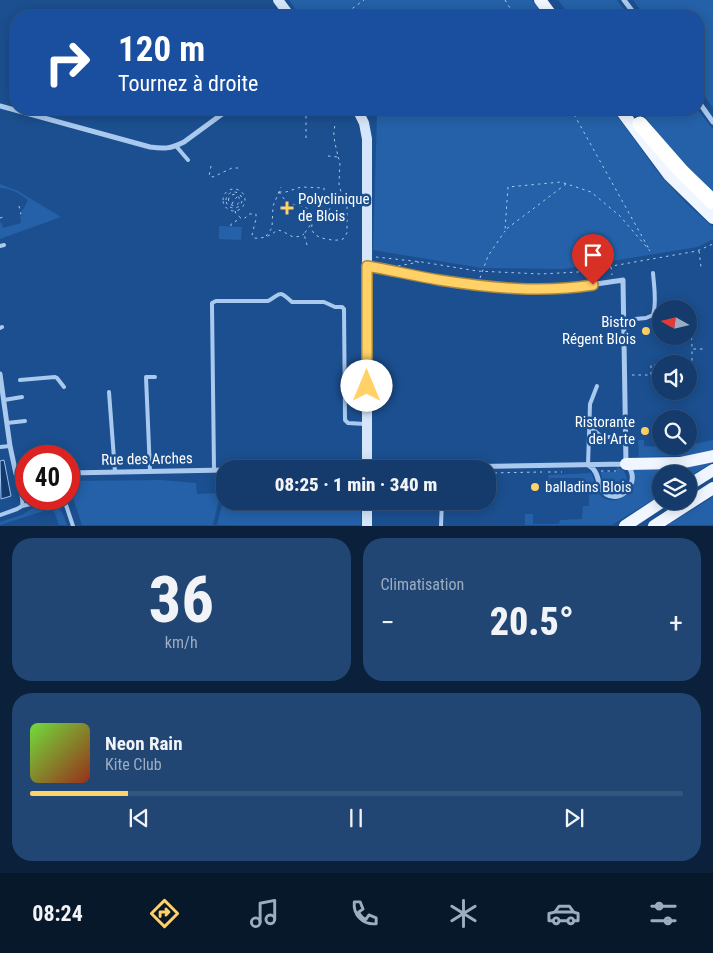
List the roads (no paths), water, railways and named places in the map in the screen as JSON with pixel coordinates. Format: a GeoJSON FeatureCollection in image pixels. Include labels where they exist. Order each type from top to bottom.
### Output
{"type":"FeatureCollection","features":[{"type":"Feature","properties":{"kind":"highway"},"geometry":{"type":"LineString","coordinates":[[640,124],[682,172],[713,202]]}},
{"type":"Feature","properties":{"kind":"main road"},"geometry":{"type":"LineString","coordinates":[[624,115],[669,175],[713,218]]}},
{"type":"Feature","properties":{"kind":"main road"},"geometry":{"type":"LineString","coordinates":[[633,115],[669,165],[713,210]]}},
{"type":"Feature","properties":{"kind":"main road"},"geometry":{"type":"LineString","coordinates":[[626,464],[680,463],[713,456]]}},
{"type":"Feature","properties":{"kind":"main road"},"geometry":{"type":"LineString","coordinates":[[697,480],[713,470]]}},
{"type":"Feature","properties":{"kind":"main road"},"geometry":{"type":"LineString","coordinates":[[654,526],[713,488]]}},
{"type":"Feature","properties":{"kind":"main road"},"geometry":{"type":"LineString","coordinates":[[625,526],[652,508]]}},
{"type":"Feature","properties":{"kind":"street"},"geometry":{"type":"LineString","coordinates":[[704,109],[713,122]]}},
{"type":"Feature","properties":{"kind":"street"},"geometry":{"type":"LineString","coordinates":[[34,115],[150,146],[168,148],[184,142],[221,115]]}},
{"type":"Feature","properties":{"kind":"street"},"geometry":{"type":"LineString","coordinates":[[360,115],[364,123],[367,139],[367,460]]}},
{"type":"Feature","properties":{"kind":"street"},"geometry":{"type":"LineString","coordinates":[[367,266],[438,280],[514,288],[582,287],[623,280],[626,464],[631,471],[632,479],[629,488],[625,493],[618,496],[605,493],[599,486],[595,470],[588,465]]}},
{"type":"Feature","properties":{"kind":"street"},"geometry":{"type":"LineString","coordinates":[[0,374],[15,469]]}},
{"type":"Feature","properties":{"kind":"street"},"geometry":{"type":"LineString","coordinates":[[496,467],[626,464]]}},
{"type":"Feature","properties":{"kind":"street","name":"Rue des Arches"},"geometry":{"type":"LineString","coordinates":[[80,473],[214,470]]}},
{"type":"Feature","properties":{"kind":"street"},"geometry":{"type":"LineString","coordinates":[[367,510],[367,526]]}},
{"type":"Feature","properties":{"kind":"lane"},"geometry":{"type":"LineString","coordinates":[[176,146],[188,160]]}},
{"type":"Feature","properties":{"kind":"lane"},"geometry":{"type":"LineString","coordinates":[[624,320],[646,318],[653,315],[653,273]]}},
{"type":"Feature","properties":{"kind":"lane"},"geometry":{"type":"LineString","coordinates":[[214,470],[212,306],[214,301],[268,301],[276,295],[282,294],[287,296],[292,302],[324,302],[335,307],[344,308],[346,420],[348,423],[367,424]]}},
{"type":"Feature","properties":{"kind":"lane"},"geometry":{"type":"LineString","coordinates":[[20,380],[55,377],[64,388]]}},
{"type":"Feature","properties":{"kind":"lane"},"geometry":{"type":"LineString","coordinates":[[150,471],[146,377],[155,377]]}},
{"type":"Feature","properties":{"kind":"lane"},"geometry":{"type":"LineString","coordinates":[[588,465],[590,404],[597,386]]}},
{"type":"Feature","properties":{"kind":"lane"},"geometry":{"type":"LineString","coordinates":[[109,392],[115,472]]}},
{"type":"Feature","properties":{"kind":"lane"},"geometry":{"type":"LineString","coordinates":[[4,400],[22,397]]}},
{"type":"Feature","properties":{"kind":"lane"},"geometry":{"type":"LineString","coordinates":[[7,423],[25,421]]}},
{"type":"Feature","properties":{"kind":"lane"},"geometry":{"type":"LineString","coordinates":[[589,426],[602,437],[619,437]]}},
{"type":"Feature","properties":{"kind":"lane"},"geometry":{"type":"LineString","coordinates":[[0,447],[10,446]]}},
{"type":"Feature","properties":{"kind":"lane"},"geometry":{"type":"LineString","coordinates":[[0,514],[15,510]]}},
{"type":"Feature","properties":{"kind":"lane"},"geometry":{"type":"LineString","coordinates":[[68,510],[73,526]]}},
{"type":"Feature","properties":{"kind":"lane"},"geometry":{"type":"LineString","coordinates":[[442,510],[442,526]]}},
{"type":"Feature","properties":{"kind":"place","name":"Polyclinique de Blois"},"geometry":{"type":"Point","coordinates":[287,208]}},
{"type":"Feature","properties":{"kind":"place","name":"Bistro Régent Blois"},"geometry":{"type":"Point","coordinates":[646,331]}},
{"type":"Feature","properties":{"kind":"place","name":"Ristorante del Arte"},"geometry":{"type":"Point","coordinates":[645,431]}},
{"type":"Feature","properties":{"kind":"place","name":"balladins Blois"},"geometry":{"type":"Point","coordinates":[535,487]}}]}
